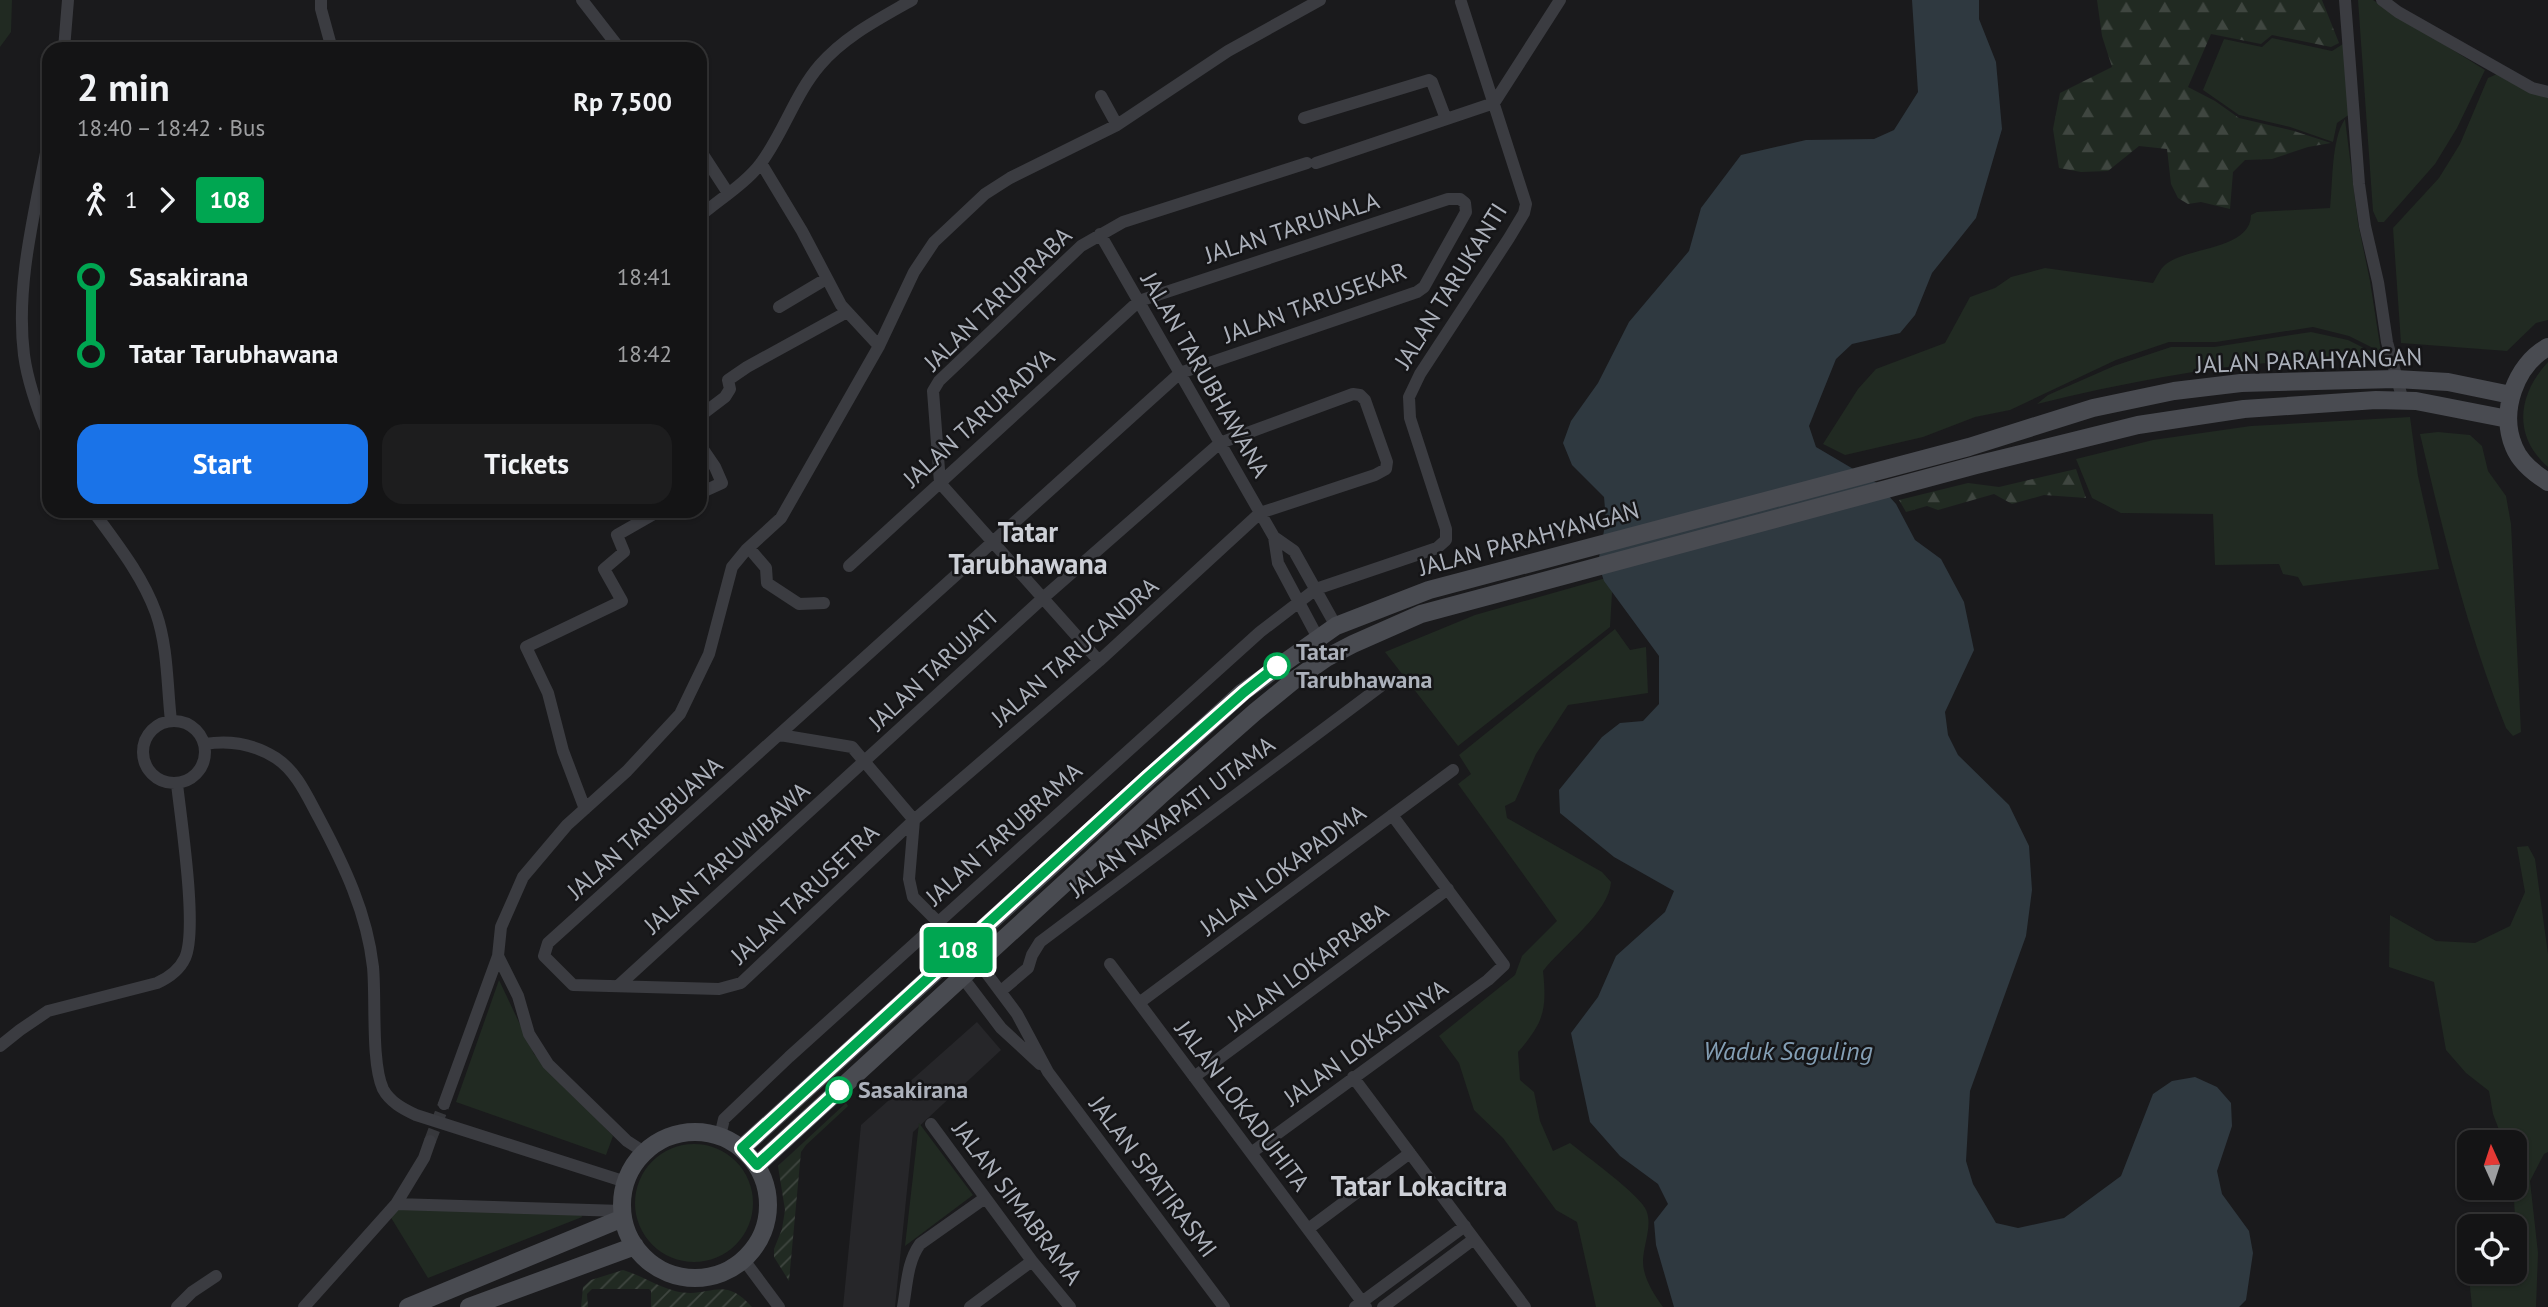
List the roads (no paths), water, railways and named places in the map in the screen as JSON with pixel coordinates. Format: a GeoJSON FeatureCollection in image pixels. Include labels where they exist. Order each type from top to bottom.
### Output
{"type":"FeatureCollection","features":[{"type":"Feature","properties":{"kind":"main road"},"geometry":{"type":"LineString","coordinates":[[2548,347],[2539,351],[2522,371],[2511,396],[2508,419],[2514,447],[2532,472],[2548,482]]}},
{"type":"Feature","properties":{"kind":"main road","name":"JALAN PARAHYANGAN"},"geometry":{"type":"LineString","coordinates":[[742,1148],[1244,692],[1336,626],[1387,605],[1448,585],[1969,447],[2093,408],[2174,391],[2241,383],[2396,379],[2448,382],[2511,396]]}},
{"type":"Feature","properties":{"kind":"main road","name":"JALAN PARAHYANGAN"},"geometry":{"type":"LineString","coordinates":[[757,1165],[1255,712],[1293,681],[1326,659],[1382,630],[1420,614],[1454,604],[1976,465],[2138,425],[2245,410],[2330,403],[2403,401],[2416,401],[2508,419]]}},
{"type":"Feature","properties":{"kind":"main road"},"geometry":{"type":"LineString","coordinates":[[1148,777],[1163,793]]}},
{"type":"Feature","properties":{"kind":"main road"},"geometry":{"type":"LineString","coordinates":[[707,1132],[742,1148],[757,1165],[768,1189],[769,1215],[760,1240],[744,1260],[720,1274],[693,1278],[666,1272],[643,1257],[635,1246],[622,1214],[625,1182],[644,1152],[667,1137],[680,1133],[707,1132]]}},
{"type":"Feature","properties":{"kind":"main road"},"geometry":{"type":"LineString","coordinates":[[408,1307],[622,1214]]}},
{"type":"Feature","properties":{"kind":"main road"},"geometry":{"type":"LineString","coordinates":[[469,1307],[635,1246]]}},
{"type":"Feature","properties":{"kind":"street"},"geometry":{"type":"LineString","coordinates":[[65,42],[68,0]]}},
{"type":"Feature","properties":{"kind":"street"},"geometry":{"type":"LineString","coordinates":[[321,0],[330,42]]}},
{"type":"Feature","properties":{"kind":"street"},"geometry":{"type":"LineString","coordinates":[[582,0],[615,42]]}},
{"type":"Feature","properties":{"kind":"street"},"geometry":{"type":"LineString","coordinates":[[707,210],[761,163],[810,78],[821,64],[842,43],[869,23],[912,0]]}},
{"type":"Feature","properties":{"kind":"street"},"geometry":{"type":"LineString","coordinates":[[444,1104],[498,956],[501,927],[523,877],[544,850],[627,771],[680,714],[709,654],[732,567],[780,517],[879,346],[914,272],[934,242],[985,194],[1010,178],[1117,125],[1301,4],[1320,0]]}},
{"type":"Feature","properties":{"kind":"street"},"geometry":{"type":"LineString","coordinates":[[1545,0],[1550,16]]}},
{"type":"Feature","properties":{"kind":"street"},"geometry":{"type":"LineString","coordinates":[[1494,103],[1560,0]]}},
{"type":"Feature","properties":{"kind":"street"},"geometry":{"type":"LineString","coordinates":[[2345,0],[2361,195],[2396,379],[2403,401]]}},
{"type":"Feature","properties":{"kind":"street"},"geometry":{"type":"LineString","coordinates":[[2382,0],[2398,12],[2532,88],[2548,92]]}},
{"type":"Feature","properties":{"kind":"street","name":"JALAN TARUKANTI"},"geometry":{"type":"LineString","coordinates":[[1316,589],[1437,548],[1446,540],[1446,529],[1410,418],[1409,397],[1420,374],[1524,213],[1524,195],[1461,2]]}},
{"type":"Feature","properties":{"kind":"street"},"geometry":{"type":"LineString","coordinates":[[1304,118],[1429,80],[1433,82],[1446,119]]}},
{"type":"Feature","properties":{"kind":"street"},"geometry":{"type":"LineString","coordinates":[[1101,96],[1117,125]]}},
{"type":"Feature","properties":{"kind":"street","name":"JALAN TARUPRABA"},"geometry":{"type":"LineString","coordinates":[[940,483],[933,391],[939,381],[1081,246],[1123,222],[1494,103]]}},
{"type":"Feature","properties":{"kind":"street"},"geometry":{"type":"LineString","coordinates":[[707,160],[728,192]]}},
{"type":"Feature","properties":{"kind":"street"},"geometry":{"type":"LineString","coordinates":[[761,163],[847,312],[879,346]]}},
{"type":"Feature","properties":{"kind":"street"},"geometry":{"type":"LineString","coordinates":[[42,176],[25,272],[22,314],[24,356],[30,384],[42,417]]}},
{"type":"Feature","properties":{"kind":"street","name":"JALAN TARUNALA"},"geometry":{"type":"LineString","coordinates":[[1139,302],[1448,199],[1460,199],[1465,203],[1466,212],[1424,286]]}},
{"type":"Feature","properties":{"kind":"street","name":"JALAN TARUBHAWANA"},"geometry":{"type":"LineString","coordinates":[[1100,234],[1274,537]]}},
{"type":"Feature","properties":{"kind":"street"},"geometry":{"type":"LineString","coordinates":[[779,307],[826,279]]}},
{"type":"Feature","properties":{"kind":"street","name":"JALAN TARUSEKAR"},"geometry":{"type":"LineString","coordinates":[[1180,373],[1405,298],[1424,286]]}},
{"type":"Feature","properties":{"kind":"street","name":"JALAN TARURADYA"},"geometry":{"type":"LineString","coordinates":[[849,566],[1139,302]]}},
{"type":"Feature","properties":{"kind":"street"},"geometry":{"type":"LineString","coordinates":[[707,411],[725,397],[730,389],[728,380],[847,312]]}},
{"type":"Feature","properties":{"kind":"street","name":"JALAN TARUBUANA"},"geometry":{"type":"LineString","coordinates":[[618,986],[573,985],[544,956],[548,943],[1180,373]]}},
{"type":"Feature","properties":{"kind":"street"},"geometry":{"type":"LineString","coordinates":[[1220,443],[1353,394],[1360,395],[1365,400],[1387,462],[1386,469],[1261,513]]}},
{"type":"Feature","properties":{"kind":"street","name":"JALAN TARUJATI"},"geometry":{"type":"LineString","coordinates":[[864,762],[1042,598],[1220,443]]}},
{"type":"Feature","properties":{"kind":"street"},"geometry":{"type":"LineString","coordinates":[[707,455],[722,483],[707,490]]}},
{"type":"Feature","properties":{"kind":"street"},"geometry":{"type":"LineString","coordinates":[[940,483],[1099,661]]}},
{"type":"Feature","properties":{"kind":"street","name":"JALAN TARUCANDRA"},"geometry":{"type":"LineString","coordinates":[[914,820],[1099,661],[1261,513]]}},
{"type":"Feature","properties":{"kind":"street"},"geometry":{"type":"LineString","coordinates":[[98,518],[129,561],[145,588],[156,615],[163,643],[171,721]]}},
{"type":"Feature","properties":{"kind":"street"},"geometry":{"type":"LineString","coordinates":[[585,809],[563,751],[548,693],[526,647],[622,601],[604,569],[624,552],[617,535],[647,518]]}},
{"type":"Feature","properties":{"kind":"street"},"geometry":{"type":"LineString","coordinates":[[1274,537],[1294,551],[1336,626]]}},
{"type":"Feature","properties":{"kind":"street"},"geometry":{"type":"LineString","coordinates":[[1274,537],[1278,563],[1318,638]]}},
{"type":"Feature","properties":{"kind":"street"},"geometry":{"type":"LineString","coordinates":[[748,548],[766,568],[767,583],[799,604],[824,603]]}},
{"type":"Feature","properties":{"kind":"street","name":"JALAN TARUBRAMA"},"geometry":{"type":"LineString","coordinates":[[720,1136],[724,1119],[938,922],[1232,657],[1316,589]]}},
{"type":"Feature","properties":{"kind":"street","name":"JALAN NAYAPATI UTAMA"},"geometry":{"type":"LineString","coordinates":[[1001,991],[1028,968],[1040,942],[1381,686]]}},
{"type":"Feature","properties":{"kind":"street"},"geometry":{"type":"LineString","coordinates":[[171,721],[187,724],[195,729],[205,744],[204,762],[200,771],[177,784],[155,777],[144,760],[146,739],[161,724],[171,721]]}},
{"type":"Feature","properties":{"kind":"street"},"geometry":{"type":"LineString","coordinates":[[780,735],[852,747],[914,820],[909,878],[914,897],[938,922]]}},
{"type":"Feature","properties":{"kind":"street"},"geometry":{"type":"LineString","coordinates":[[205,744],[243,743],[276,759],[300,782],[345,868],[369,943],[373,967],[378,1068],[383,1087],[390,1098],[401,1108],[416,1115],[625,1182]]}},
{"type":"Feature","properties":{"kind":"street","name":"JALAN TARUWIBAWA"},"geometry":{"type":"LineString","coordinates":[[618,986],[864,762]]}},
{"type":"Feature","properties":{"kind":"street","name":"JALAN LOKAPADMA"},"geometry":{"type":"LineString","coordinates":[[1139,1003],[1453,770]]}},
{"type":"Feature","properties":{"kind":"street"},"geometry":{"type":"LineString","coordinates":[[0,1046],[48,1011],[156,983],[170,977],[178,968],[185,957],[190,933],[177,784]]}},
{"type":"Feature","properties":{"kind":"street"},"geometry":{"type":"LineString","coordinates":[[1392,815],[1448,890]]}},
{"type":"Feature","properties":{"kind":"street","name":"JALAN TARUSETRA"},"geometry":{"type":"LineString","coordinates":[[618,986],[719,989],[741,983],[914,820]]}},
{"type":"Feature","properties":{"kind":"street","name":"JALAN LOKASUNYA"},"geometry":{"type":"LineString","coordinates":[[1251,1153],[1488,981],[1504,965],[1448,890]]}},
{"type":"Feature","properties":{"kind":"street","name":"JALAN LOKAPRABA"},"geometry":{"type":"LineString","coordinates":[[1194,1077],[1448,890]]}},
{"type":"Feature","properties":{"kind":"street"},"geometry":{"type":"LineString","coordinates":[[498,956],[518,996],[530,1034],[548,1064],[626,1141],[644,1152]]}},
{"type":"Feature","properties":{"kind":"street","name":"JALAN SPATIRASMI"},"geometry":{"type":"LineString","coordinates":[[979,963],[1017,1014],[1048,1072],[1224,1307]]}},
{"type":"Feature","properties":{"kind":"street","name":"JALAN LOKADUHITA"},"geometry":{"type":"LineString","coordinates":[[1110,964],[1308,1229],[1361,1305]]}},
{"type":"Feature","properties":{"kind":"street","name":"JALAN SPATIRASMI"},"geometry":{"type":"LineString","coordinates":[[963,978],[1001,1028],[1048,1072]]}},
{"type":"Feature","properties":{"kind":"street"},"geometry":{"type":"LineString","coordinates":[[1353,1077],[1525,1307]]}},
{"type":"Feature","properties":{"kind":"street","name":"JALAN SIMABRAMA"},"geometry":{"type":"LineString","coordinates":[[931,1124],[1032,1261],[1070,1307]]}},
{"type":"Feature","properties":{"kind":"street"},"geometry":{"type":"LineString","coordinates":[[304,1307],[396,1204],[424,1158],[430,1140]]}},
{"type":"Feature","properties":{"kind":"street"},"geometry":{"type":"LineString","coordinates":[[1308,1229],[1410,1153]]}},
{"type":"Feature","properties":{"kind":"street"},"geometry":{"type":"LineString","coordinates":[[903,1307],[913,1254],[920,1244],[985,1198]]}},
{"type":"Feature","properties":{"kind":"street"},"geometry":{"type":"LineString","coordinates":[[396,1204],[622,1214]]}},
{"type":"Feature","properties":{"kind":"street"},"geometry":{"type":"LineString","coordinates":[[1361,1305],[1465,1226]]}},
{"type":"Feature","properties":{"kind":"street"},"geometry":{"type":"LineString","coordinates":[[1383,1307],[1474,1239]]}},
{"type":"Feature","properties":{"kind":"street"},"geometry":{"type":"LineString","coordinates":[[744,1260],[779,1307]]}},
{"type":"Feature","properties":{"kind":"street"},"geometry":{"type":"LineString","coordinates":[[970,1307],[1032,1261]]}},
{"type":"Feature","properties":{"kind":"street"},"geometry":{"type":"LineString","coordinates":[[177,1307],[192,1292],[216,1276]]}},
{"type":"Feature","properties":{"kind":"water","name":"Waduk Saguling"},"geometry":{"type":"Polygon","coordinates":[[[1912,0],[1979,0],[1979,19],[1996,62],[2002,129],[1976,218],[1932,273],[1915,315],[1900,333],[1852,344],[1836,359],[1809,426],[1816,447],[1877,483],[1896,504],[1915,540],[1941,559],[1964,602],[1974,650],[1945,712],[1948,735],[1958,755],[2009,805],[2029,846],[2032,890],[2026,936],[1970,1091],[1966,1161],[1973,1184],[1996,1223],[2018,1228],[2064,1218],[2121,1176],[2153,1094],[2172,1081],[2195,1077],[2217,1087],[2231,1103],[2232,1126],[2217,1171],[2222,1194],[2249,1231],[2253,1253],[2246,1300],[2239,1307],[1674,1307],[1656,1245],[1654,1222],[1668,1204],[1658,1184],[1620,1156],[1590,1122],[1571,1033],[1598,997],[1616,956],[1665,912],[1674,891],[1614,857],[1560,813],[1559,790],[1602,737],[1620,723],[1643,721],[1659,704],[1659,656],[1604,581],[1598,563],[1606,520],[1604,497],[1572,465],[1563,443],[1571,421],[1598,383],[1629,322],[1689,251],[1701,208],[1741,155],[1806,140],[1874,139],[1894,130],[1918,92],[1912,0]]]}},
{"type":"Feature","properties":{"kind":"tunnel"},"geometry":{"type":"LineString","coordinates":[[430,1141],[444,1104]]}},
{"type":"Feature","properties":{"kind":"place","name":"Tatar Tarubhawana"},"geometry":{"type":"Point","coordinates":[1277,666]}},
{"type":"Feature","properties":{"kind":"place","name":"Sasakirana"},"geometry":{"type":"Point","coordinates":[839,1090]}},
{"type":"Feature","properties":{"kind":"district","name":"Tatar Tarubhawana"},"geometry":{"type":"Point","coordinates":[1028,548]}},
{"type":"Feature","properties":{"kind":"district","name":"Tatar Lokacitra"},"geometry":{"type":"Point","coordinates":[1419,1186]}}]}
